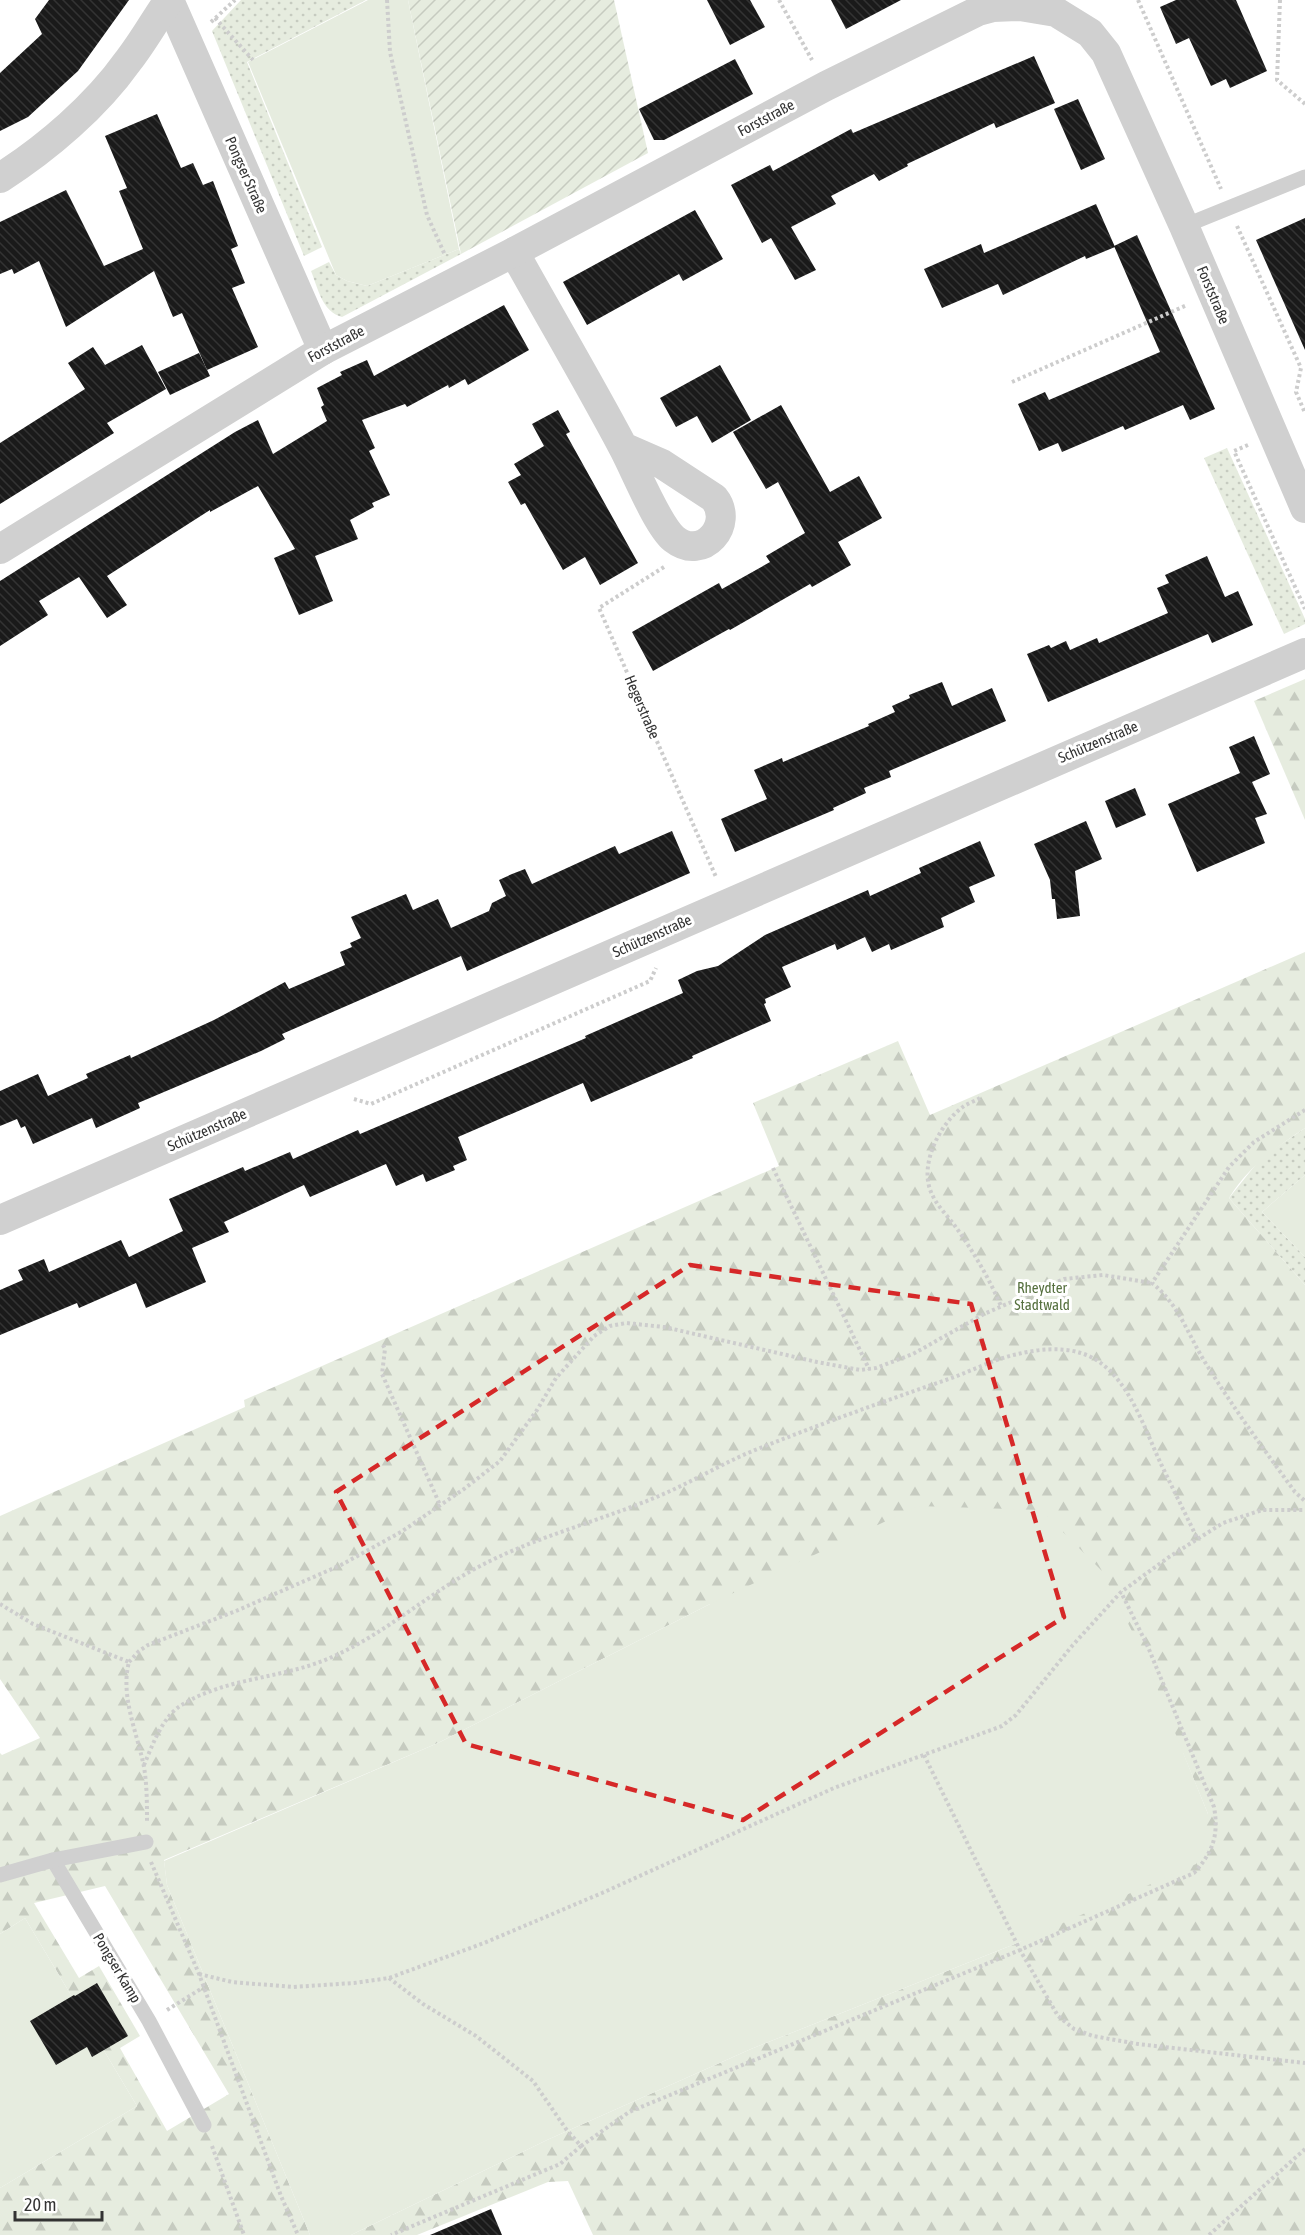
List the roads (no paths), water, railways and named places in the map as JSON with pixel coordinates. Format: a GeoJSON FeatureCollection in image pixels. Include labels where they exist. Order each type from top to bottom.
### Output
{"type":"FeatureCollection","features":[{"type":"Feature","properties":{"kind":"street","name":"Pongser Straße"},"geometry":{"type":"LineString","coordinates":[[0,178],[59,135],[94,100],[127,63],[169,0]]}},
{"type":"Feature","properties":{"kind":"street","name":"Pongser Straße"},"geometry":{"type":"LineString","coordinates":[[169,0],[323,350]]}},
{"type":"Feature","properties":{"kind":"street","name":"Forststraße"},"geometry":{"type":"LineString","coordinates":[[0,549],[323,350],[514,252],[826,86],[978,11],[1020,6],[1058,6],[1090,33],[1106,53],[1184,226],[1305,508]]}},
{"type":"Feature","properties":{"kind":"street"},"geometry":{"type":"LineString","coordinates":[[514,252],[623,447],[662,524],[681,544],[699,546],[714,537],[721,515],[714,498],[662,464],[623,447]]}},
{"type":"Feature","properties":{"kind":"street","name":"Schützenstraße"},"geometry":{"type":"LineString","coordinates":[[0,1220],[1305,653]]}},
{"type":"Feature","properties":{"kind":"lane"},"geometry":{"type":"LineString","coordinates":[[1184,226],[1305,177]]}},
{"type":"Feature","properties":{"kind":"lane"},"geometry":{"type":"LineString","coordinates":[[0,1875],[53,1860],[146,1842]]}},
{"type":"Feature","properties":{"kind":"lane","name":"Pongser Kamp"},"geometry":{"type":"LineString","coordinates":[[53,1860],[149,2021],[204,2125]]}},
{"type":"Feature","properties":{"kind":"park label","name":"Rheydter Stadtwald"},"geometry":{"type":"Point","coordinates":[1042,1296]}}]}
